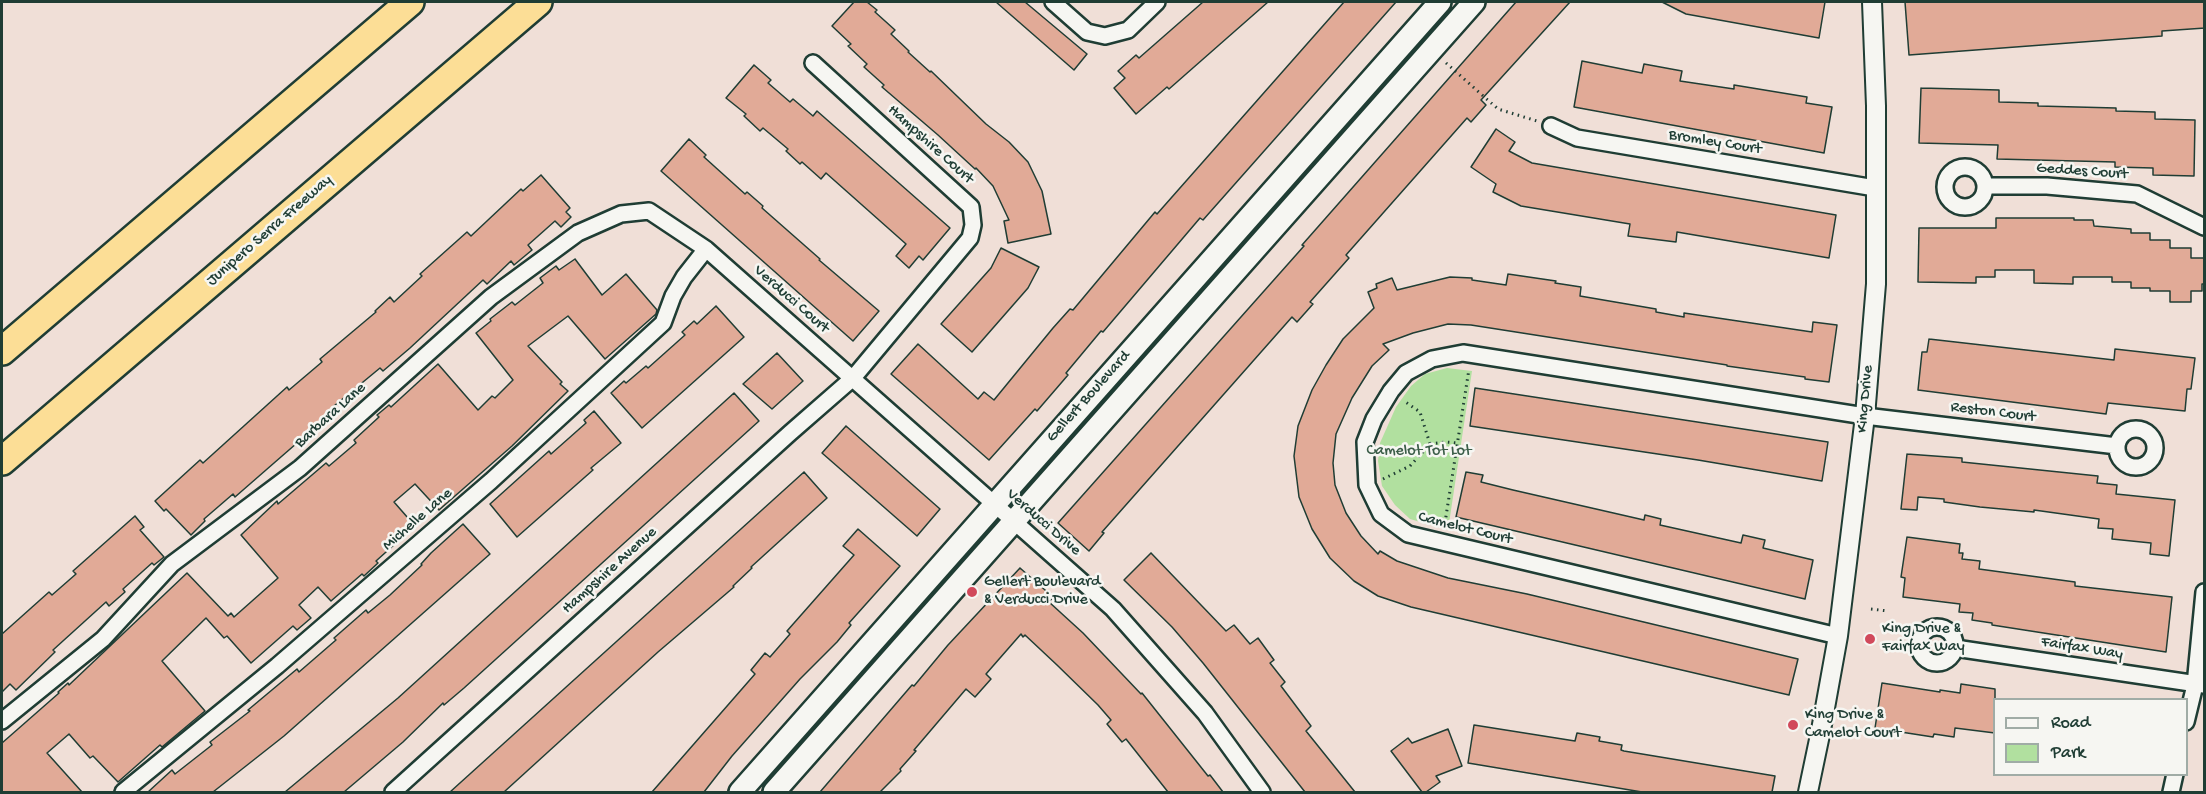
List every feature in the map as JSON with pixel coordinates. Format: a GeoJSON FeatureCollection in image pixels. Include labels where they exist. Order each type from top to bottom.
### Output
{"type":"FeatureCollection","features":[{"type":"Feature","properties":{"kind":"highway"},"geometry":{"type":"LineString","coordinates":[[2,351],[410,2]]}},
{"type":"Feature","properties":{"kind":"highway","name":"Junipero Serra Freeway"},"geometry":{"type":"LineString","coordinates":[[2,461],[538,2]]}},
{"type":"Feature","properties":{"kind":"main road","name":"Gellert Boulevard"},"geometry":{"type":"LineString","coordinates":[[740,792],[1440,2]]}},
{"type":"Feature","properties":{"kind":"main road","name":"Gellert Boulevard"},"geometry":{"type":"LineString","coordinates":[[774,792],[1474,2]]}},
{"type":"Feature","properties":{"kind":"street"},"geometry":{"type":"LineString","coordinates":[[1053,2],[1087,32],[1105,36],[1128,30],[1157,2]]}},
{"type":"Feature","properties":{"kind":"street","name":"King Drive"},"geometry":{"type":"LineString","coordinates":[[1808,792],[1838,636],[1865,416],[1876,284],[1872,2]]}},
{"type":"Feature","properties":{"kind":"street","name":"Hampshire Court"},"geometry":{"type":"LineString","coordinates":[[813,63],[971,207],[973,225],[970,238],[853,378]]}},
{"type":"Feature","properties":{"kind":"street","name":"Bromley Court"},"geometry":{"type":"LineString","coordinates":[[1551,126],[1577,138],[1875,188]]}},
{"type":"Feature","properties":{"kind":"street","name":"Geddes Court"},"geometry":{"type":"LineString","coordinates":[[1986,186],[2047,186],[2137,194],[2205,227]]}},
{"type":"Feature","properties":{"kind":"street","name":"Barbara Lane"},"geometry":{"type":"LineString","coordinates":[[2,721],[103,639],[172,564],[300,468],[490,297],[578,233],[621,214],[649,211],[706,249]]}},
{"type":"Feature","properties":{"kind":"street","name":"Verducci Court"},"geometry":{"type":"LineString","coordinates":[[706,249],[853,378]]}},
{"type":"Feature","properties":{"kind":"street","name":"Michelle Lane"},"geometry":{"type":"LineString","coordinates":[[123,792],[277,666],[491,481],[663,323],[673,296],[684,277],[706,249]]}},
{"type":"Feature","properties":{"kind":"street","name":"Camelot Court"},"geometry":{"type":"LineString","coordinates":[[1838,636],[1408,534],[1382,514],[1367,485],[1365,442],[1374,419],[1391,391],[1406,373],[1432,358],[1463,353],[1865,416]]}},
{"type":"Feature","properties":{"kind":"street","name":"Verducci Drive"},"geometry":{"type":"LineString","coordinates":[[853,378],[1113,609],[1205,713],[1262,792]]}},
{"type":"Feature","properties":{"kind":"street","name":"Hampshire Avenue"},"geometry":{"type":"LineString","coordinates":[[393,792],[789,433],[853,378]]}},
{"type":"Feature","properties":{"kind":"street","name":"Reston Court"},"geometry":{"type":"LineString","coordinates":[[1865,416],[2117,446]]}},
{"type":"Feature","properties":{"kind":"street"},"geometry":{"type":"LineString","coordinates":[[2188,719],[2200,685],[2205,592]]}},
{"type":"Feature","properties":{"kind":"street","name":"Fairfax Way"},"geometry":{"type":"LineString","coordinates":[[1955,648],[2200,685]]}},
{"type":"Feature","properties":{"kind":"street"},"geometry":{"type":"LineString","coordinates":[[2171,792],[2175,776]]}},
{"type":"Feature","properties":{"kind":"path"},"geometry":{"type":"LineString","coordinates":[[1431,50],[1498,108],[1551,126]]}},
{"type":"Feature","properties":{"kind":"path"},"geometry":{"type":"LineString","coordinates":[[1442,542],[1472,354]]}},
{"type":"Feature","properties":{"kind":"path"},"geometry":{"type":"LineString","coordinates":[[1391,391],[1420,412],[1430,444]]}},
{"type":"Feature","properties":{"kind":"path"},"geometry":{"type":"LineString","coordinates":[[1367,485],[1393,476],[1410,466],[1430,444],[1457,443]]}},
{"type":"Feature","properties":{"kind":"path"},"geometry":{"type":"LineString","coordinates":[[1871,609],[1888,611]]}},
{"type":"Feature","properties":{"kind":"green space","name":"Camelot Tot Lot"},"geometry":{"type":"Polygon","coordinates":[[[1447,368],[1472,371],[1448,530],[1410,519],[1395,505],[1382,486],[1378,461],[1380,443],[1396,407],[1411,386],[1425,374],[1447,368]]]}},
{"type":"Feature","properties":{"kind":"building"},"geometry":{"type":"Polygon","coordinates":[[[854,2],[867,2],[877,10],[875,12],[895,30],[891,34],[908,52],[986,124],[1009,142],[1028,162],[1042,191],[1051,234],[1008,243],[1004,221],[1009,220],[993,186],[976,168],[882,87],[884,85],[864,67],[867,64],[848,46],[851,44],[832,26],[854,2]]]}},
{"type":"Feature","properties":{"kind":"building"},"geometry":{"type":"Polygon","coordinates":[[[996,2],[1025,2],[1087,54],[1074,70],[996,2]]]}},
{"type":"Feature","properties":{"kind":"building"},"geometry":{"type":"Polygon","coordinates":[[[1203,2],[1268,2],[1169,89],[1167,87],[1136,114],[1114,88],[1125,78],[1118,71],[1136,55],[1139,58],[1203,2]]]}},
{"type":"Feature","properties":{"kind":"building"},"geometry":{"type":"Polygon","coordinates":[[[1344,2],[1396,2],[1203,220],[1200,218],[1103,332],[1101,331],[1037,411],[1035,409],[989,460],[891,374],[918,344],[978,399],[984,392],[994,400],[1053,328],[1070,309],[1073,310],[1155,212],[1157,214],[1344,2]]]}},
{"type":"Feature","properties":{"kind":"building"},"geometry":{"type":"Polygon","coordinates":[[[1516,2],[1570,2],[1481,100],[1486,105],[1471,122],[1467,118],[1346,255],[1349,258],[1310,302],[1313,304],[1297,322],[1292,317],[1102,532],[1104,533],[1089,551],[1058,523],[1304,246],[1302,245],[1516,2]]]}},
{"type":"Feature","properties":{"kind":"building"},"geometry":{"type":"Polygon","coordinates":[[[1662,2],[1825,2],[1819,38],[1686,14],[1662,2]]]}},
{"type":"Feature","properties":{"kind":"building"},"geometry":{"type":"Polygon","coordinates":[[[1905,2],[2205,2],[2205,28],[2162,31],[2162,36],[1909,55],[1905,2]]]}},
{"type":"Feature","properties":{"kind":"building"},"geometry":{"type":"Polygon","coordinates":[[[1582,61],[1642,73],[1644,64],[1682,71],[1680,81],[1734,89],[1734,85],[1807,97],[1806,103],[1832,107],[1824,153],[1574,107],[1582,61]]]}},
{"type":"Feature","properties":{"kind":"building"},"geometry":{"type":"Polygon","coordinates":[[[754,65],[771,80],[768,83],[790,102],[793,99],[813,116],[817,111],[950,228],[923,260],[919,256],[909,268],[896,256],[906,244],[826,173],[821,179],[802,162],[800,164],[786,151],[788,149],[763,128],[760,131],[744,116],[746,114],[726,98],[754,65]]]}},
{"type":"Feature","properties":{"kind":"building"},"geometry":{"type":"Polygon","coordinates":[[[1921,88],[1999,90],[1999,102],[2038,103],[2038,106],[2116,108],[2116,111],[2155,112],[2155,119],[2195,120],[2194,176],[2153,175],[2153,168],[2115,167],[2115,162],[1997,159],[1998,145],[1919,143],[1921,88]]]}},
{"type":"Feature","properties":{"kind":"building"},"geometry":{"type":"Polygon","coordinates":[[[1496,129],[1515,142],[1509,151],[1532,163],[1836,215],[1829,258],[1677,232],[1676,242],[1628,236],[1630,224],[1521,206],[1493,192],[1496,184],[1471,167],[1496,129]]]}},
{"type":"Feature","properties":{"kind":"building"},"geometry":{"type":"Polygon","coordinates":[[[689,139],[706,155],[704,157],[745,194],[747,192],[763,206],[762,208],[819,260],[879,311],[853,341],[661,171],[689,139]]]}},
{"type":"Feature","properties":{"kind":"building"},"geometry":{"type":"Polygon","coordinates":[[[541,175],[570,208],[566,212],[571,217],[561,227],[555,221],[528,245],[532,250],[514,265],[511,261],[487,284],[483,280],[410,348],[383,371],[380,368],[334,406],[336,409],[235,497],[233,494],[204,519],[205,521],[191,535],[155,501],[200,460],[203,463],[287,387],[289,390],[322,362],[320,359],[376,312],[390,297],[394,302],[422,276],[420,274],[467,232],[471,236],[521,189],[523,191],[541,175]]]}},
{"type":"Feature","properties":{"kind":"building"},"geometry":{"type":"Polygon","coordinates":[[[1996,218],[2074,218],[2074,220],[2093,220],[2094,226],[2131,229],[2131,233],[2150,233],[2150,240],[2170,240],[2170,248],[2191,248],[2191,258],[2205,258],[2205,284],[2202,284],[2202,291],[2191,291],[2191,302],[2170,302],[2170,291],[2131,288],[2131,282],[2112,282],[2112,277],[2073,277],[2073,284],[2034,283],[2034,270],[1995,270],[1995,277],[1976,277],[1976,283],[1918,282],[1919,228],[1996,228],[1996,218]]]}},
{"type":"Feature","properties":{"kind":"building"},"geometry":{"type":"Polygon","coordinates":[[[1001,248],[1039,267],[1028,288],[972,352],[941,324],[991,268],[1001,248]]]}},
{"type":"Feature","properties":{"kind":"building"},"geometry":{"type":"Polygon","coordinates":[[[575,259],[602,295],[626,274],[657,310],[656,314],[605,359],[568,316],[528,346],[568,391],[512,446],[439,510],[415,484],[394,502],[415,526],[376,561],[378,563],[364,576],[362,574],[331,601],[318,587],[299,605],[311,618],[297,630],[293,626],[251,663],[227,636],[224,638],[206,618],[162,661],[205,711],[162,747],[160,745],[118,782],[93,756],[90,758],[69,734],[47,753],[82,792],[2,792],[2,743],[68,683],[69,685],[187,573],[228,616],[231,613],[234,617],[278,578],[241,535],[277,501],[278,504],[326,463],[329,466],[356,443],[354,440],[379,417],[377,415],[389,405],[391,407],[438,364],[478,410],[492,396],[495,398],[513,380],[476,333],[512,302],[515,305],[543,283],[540,278],[556,266],[559,270],[575,259]]]}},
{"type":"Feature","properties":{"kind":"building"},"geometry":{"type":"Polygon","coordinates":[[[1508,274],[1581,287],[1580,296],[1656,309],[1656,312],[1684,317],[1684,313],[1812,332],[1813,322],[1837,325],[1829,382],[1471,325],[1448,324],[1413,333],[1383,344],[1389,350],[1372,366],[1352,398],[1336,434],[1333,463],[1335,485],[1346,513],[1361,536],[1378,554],[1380,551],[1397,561],[1448,578],[1527,594],[1798,659],[1789,695],[1411,607],[1378,596],[1354,581],[1330,558],[1312,529],[1299,497],[1294,456],[1298,426],[1312,390],[1326,365],[1343,339],[1374,308],[1368,292],[1377,288],[1376,284],[1392,278],[1397,290],[1450,277],[1472,278],[1472,280],[1506,285],[1508,274]]]}},
{"type":"Feature","properties":{"kind":"building"},"geometry":{"type":"Polygon","coordinates":[[[716,306],[744,337],[642,428],[611,393],[646,366],[648,368],[685,335],[682,332],[694,321],[697,324],[716,306]]]}},
{"type":"Feature","properties":{"kind":"building"},"geometry":{"type":"Polygon","coordinates":[[[1929,339],[2114,360],[2115,349],[2195,358],[2191,389],[2187,389],[2185,411],[2108,403],[2106,414],[1918,390],[1922,352],[1927,352],[1929,339]]]}},
{"type":"Feature","properties":{"kind":"building"},"geometry":{"type":"Polygon","coordinates":[[[777,353],[803,381],[772,409],[743,384],[777,353]]]}},
{"type":"Feature","properties":{"kind":"building"},"geometry":{"type":"Polygon","coordinates":[[[1475,388],[1828,442],[1822,481],[1470,426],[1475,388]]]}},
{"type":"Feature","properties":{"kind":"building"},"geometry":{"type":"Polygon","coordinates":[[[734,393],[759,421],[464,688],[444,705],[443,703],[403,742],[344,792],[285,792],[398,698],[734,393]]]}},
{"type":"Feature","properties":{"kind":"building"},"geometry":{"type":"Polygon","coordinates":[[[594,411],[621,443],[517,537],[490,504],[549,451],[551,454],[586,423],[584,420],[594,411]]]}},
{"type":"Feature","properties":{"kind":"building"},"geometry":{"type":"Polygon","coordinates":[[[846,426],[940,509],[917,536],[822,453],[846,426]]]}},
{"type":"Feature","properties":{"kind":"building"},"geometry":{"type":"Polygon","coordinates":[[[1907,454],[1962,458],[1962,462],[2098,476],[2097,483],[2117,485],[2116,494],[2175,500],[2169,556],[2150,554],[2151,543],[2112,539],[2113,529],[2098,528],[2099,519],[2034,510],[2034,512],[1980,507],[1944,502],[1944,499],[1918,497],[1917,510],[1901,509],[1907,454]]]}},
{"type":"Feature","properties":{"kind":"building"},"geometry":{"type":"Polygon","coordinates":[[[804,472],[827,498],[751,567],[734,587],[658,652],[504,792],[450,792],[804,472]]]}},
{"type":"Feature","properties":{"kind":"building"},"geometry":{"type":"Polygon","coordinates":[[[1466,472],[1483,475],[1481,482],[1513,490],[1644,520],[1645,515],[1661,519],[1660,525],[1741,543],[1743,535],[1765,540],[1763,548],[1813,560],[1805,599],[1456,517],[1466,472]]]}},
{"type":"Feature","properties":{"kind":"building"},"geometry":{"type":"Polygon","coordinates":[[[135,516],[144,527],[140,530],[164,557],[154,565],[152,563],[123,589],[125,592],[109,606],[106,602],[53,650],[55,652],[16,690],[10,684],[2,692],[2,634],[49,592],[52,595],[76,574],[73,571],[135,516]]]}},
{"type":"Feature","properties":{"kind":"building"},"geometry":{"type":"Polygon","coordinates":[[[463,524],[490,554],[284,736],[213,792],[148,792],[172,770],[175,774],[212,745],[210,742],[250,711],[248,710],[297,669],[299,672],[366,610],[368,613],[390,595],[463,524]]]}},
{"type":"Feature","properties":{"kind":"building"},"geometry":{"type":"Polygon","coordinates":[[[858,529],[900,566],[849,623],[851,625],[837,642],[800,679],[732,756],[704,792],[652,792],[755,674],[751,670],[765,653],[770,657],[790,634],[787,631],[854,555],[843,546],[858,529]]]}},
{"type":"Feature","properties":{"kind":"building"},"geometry":{"type":"Polygon","coordinates":[[[1907,537],[1960,544],[1959,553],[1963,553],[1962,559],[1980,561],[1979,569],[2075,582],[2075,586],[2172,597],[2166,652],[1992,625],[1992,623],[1972,620],[1973,613],[1959,612],[1960,604],[1903,597],[1905,578],[1901,577],[1907,537]]]}},
{"type":"Feature","properties":{"kind":"building"},"geometry":{"type":"Polygon","coordinates":[[[1151,553],[1226,631],[1234,625],[1250,644],[1258,638],[1274,660],[1270,663],[1285,682],[1281,686],[1311,726],[1306,731],[1355,792],[1305,792],[1203,663],[1172,627],[1124,580],[1151,553]]]}},
{"type":"Feature","properties":{"kind":"building"},"geometry":{"type":"Polygon","coordinates":[[[1020,568],[1053,597],[1049,602],[1142,693],[1223,792],[1168,792],[1126,739],[1122,742],[1107,724],[1111,720],[1098,705],[1025,635],[1023,637],[1021,634],[986,674],[991,679],[975,697],[966,689],[914,750],[916,751],[900,769],[901,771],[880,792],[820,792],[912,685],[914,686],[948,645],[1020,568]]]}},
{"type":"Feature","properties":{"kind":"building"},"geometry":{"type":"Polygon","coordinates":[[[1882,683],[1940,692],[1940,690],[1960,693],[1961,684],[1995,689],[1993,733],[1955,728],[1954,737],[1934,734],[1933,737],[1875,728],[1882,683]]]}},
{"type":"Feature","properties":{"kind":"building"},"geometry":{"type":"Polygon","coordinates":[[[1474,725],[1575,741],[1577,733],[1600,737],[1599,741],[1622,745],[1621,750],[1624,751],[1775,776],[1772,792],[1642,792],[1468,763],[1474,725]]]}},
{"type":"Feature","properties":{"kind":"building"},"geometry":{"type":"Polygon","coordinates":[[[1448,729],[1462,766],[1436,776],[1440,782],[1426,792],[1422,792],[1391,751],[1408,738],[1412,743],[1448,729]]]}},
{"type":"Feature","properties":{"kind":"place","name":"Gellert Boulevard & Verducci Drive"},"geometry":{"type":"Point","coordinates":[972,592]}},
{"type":"Feature","properties":{"kind":"place","name":"King Drive & Fairfax Way"},"geometry":{"type":"Point","coordinates":[1870,639]}},
{"type":"Feature","properties":{"kind":"place","name":"King Drive & Camelot Court"},"geometry":{"type":"Point","coordinates":[1793,725]}}]}
